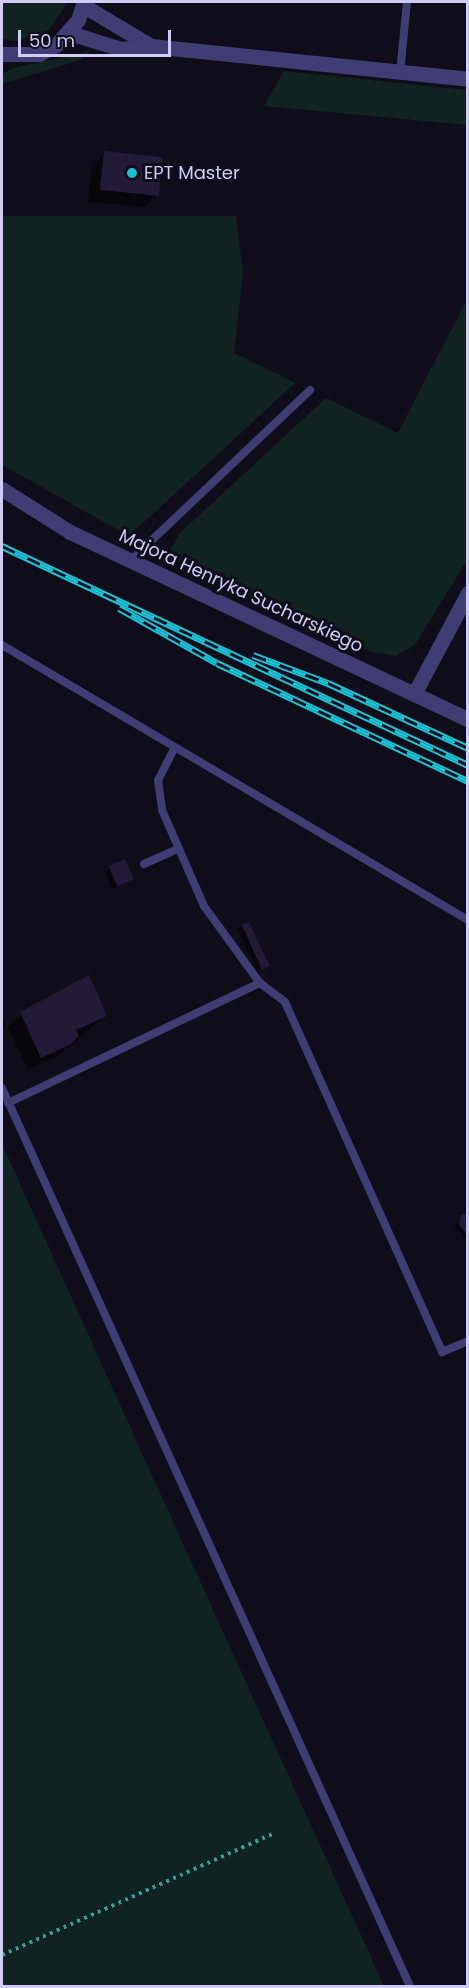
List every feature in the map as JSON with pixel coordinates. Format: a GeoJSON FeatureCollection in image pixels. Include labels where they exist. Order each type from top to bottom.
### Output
{"type":"FeatureCollection","features":[{"type":"Feature","properties":{"kind":"street"},"geometry":{"type":"LineString","coordinates":[[2,55],[39,54],[70,33],[84,4],[151,46]]}},
{"type":"Feature","properties":{"kind":"street"},"geometry":{"type":"LineString","coordinates":[[70,33],[121,49],[151,46],[468,79]]}},
{"type":"Feature","properties":{"kind":"street","name":"Majora Henryka Sucharskiego"},"geometry":{"type":"LineString","coordinates":[[2,489],[131,560],[468,719]]}},
{"type":"Feature","properties":{"kind":"street"},"geometry":{"type":"LineString","coordinates":[[414,694],[468,592]]}},
{"type":"Feature","properties":{"kind":"lane"},"geometry":{"type":"LineString","coordinates":[[400,73],[407,2]]}},
{"type":"Feature","properties":{"kind":"lane"},"geometry":{"type":"LineString","coordinates":[[131,560],[310,390]]}},
{"type":"Feature","properties":{"kind":"lane"},"geometry":{"type":"LineString","coordinates":[[2,645],[468,920]]}},
{"type":"Feature","properties":{"kind":"lane"},"geometry":{"type":"LineString","coordinates":[[175,747],[158,780],[162,810],[204,906],[260,983],[285,1002],[442,1352],[468,1341]]}},
{"type":"Feature","properties":{"kind":"lane"},"geometry":{"type":"LineString","coordinates":[[144,864],[178,849]]}},
{"type":"Feature","properties":{"kind":"lane"},"geometry":{"type":"LineString","coordinates":[[8,1103],[260,983]]}},
{"type":"Feature","properties":{"kind":"lane"},"geometry":{"type":"LineString","coordinates":[[2,1088],[410,1986]]}},
{"type":"Feature","properties":{"kind":"path"},"geometry":{"type":"LineString","coordinates":[[2,1955],[272,1834]]}},
{"type":"Feature","properties":{"kind":"shaded area"},"geometry":{"type":"Polygon","coordinates":[[[2,2],[68,2],[49,30],[17,41],[2,39],[2,2]]]}},
{"type":"Feature","properties":{"kind":"shaded area"},"geometry":{"type":"Polygon","coordinates":[[[91,51],[80,60],[2,84],[2,74],[13,68],[91,51]]]}},
{"type":"Feature","properties":{"kind":"shaded area"},"geometry":{"type":"Polygon","coordinates":[[[284,71],[467,90],[467,125],[264,106],[284,71]]]}},
{"type":"Feature","properties":{"kind":"shaded area"},"geometry":{"type":"Polygon","coordinates":[[[2,216],[236,216],[243,272],[234,353],[295,383],[129,536],[2,465],[2,216]]]}},
{"type":"Feature","properties":{"kind":"shaded area"},"geometry":{"type":"Polygon","coordinates":[[[467,299],[467,560],[415,645],[396,656],[372,652],[167,555],[180,533],[326,398],[398,433],[467,299]]]}},
{"type":"Feature","properties":{"kind":"shaded area"},"geometry":{"type":"Polygon","coordinates":[[[2,1144],[214,1612],[384,1986],[2,1986],[2,1144]]]}},
{"type":"Feature","properties":{"kind":"building","name":"EPT Master"},"geometry":{"type":"Polygon","coordinates":[[[104,151],[163,157],[159,196],[100,190],[104,151]]]}},
{"type":"Feature","properties":{"kind":"building"},"geometry":{"type":"Polygon","coordinates":[[[125,859],[134,879],[118,886],[109,866],[125,859]]]}},
{"type":"Feature","properties":{"kind":"building"},"geometry":{"type":"Polygon","coordinates":[[[249,922],[270,966],[262,970],[242,925],[249,922]]]}},
{"type":"Feature","properties":{"kind":"building"},"geometry":{"type":"Polygon","coordinates":[[[89,975],[107,1016],[76,1030],[79,1036],[71,1044],[41,1058],[20,1012],[89,975]]]}},
{"type":"Feature","properties":{"kind":"building"},"geometry":{"type":"Polygon","coordinates":[[[461,1214],[468,1214],[468,1235],[459,1225],[461,1214]]]}},
{"type":"Feature","properties":{"kind":"railway"},"geometry":{"type":"LineString","coordinates":[[2,546],[468,765]]}},
{"type":"Feature","properties":{"kind":"railway"},"geometry":{"type":"LineString","coordinates":[[119,608],[217,663],[468,781]]}},
{"type":"Feature","properties":{"kind":"railway"},"geometry":{"type":"LineString","coordinates":[[253,655],[328,683],[468,748]]}},
{"type":"Feature","properties":{"kind":"place","name":"EPT Master"},"geometry":{"type":"Point","coordinates":[132,173]}}]}
